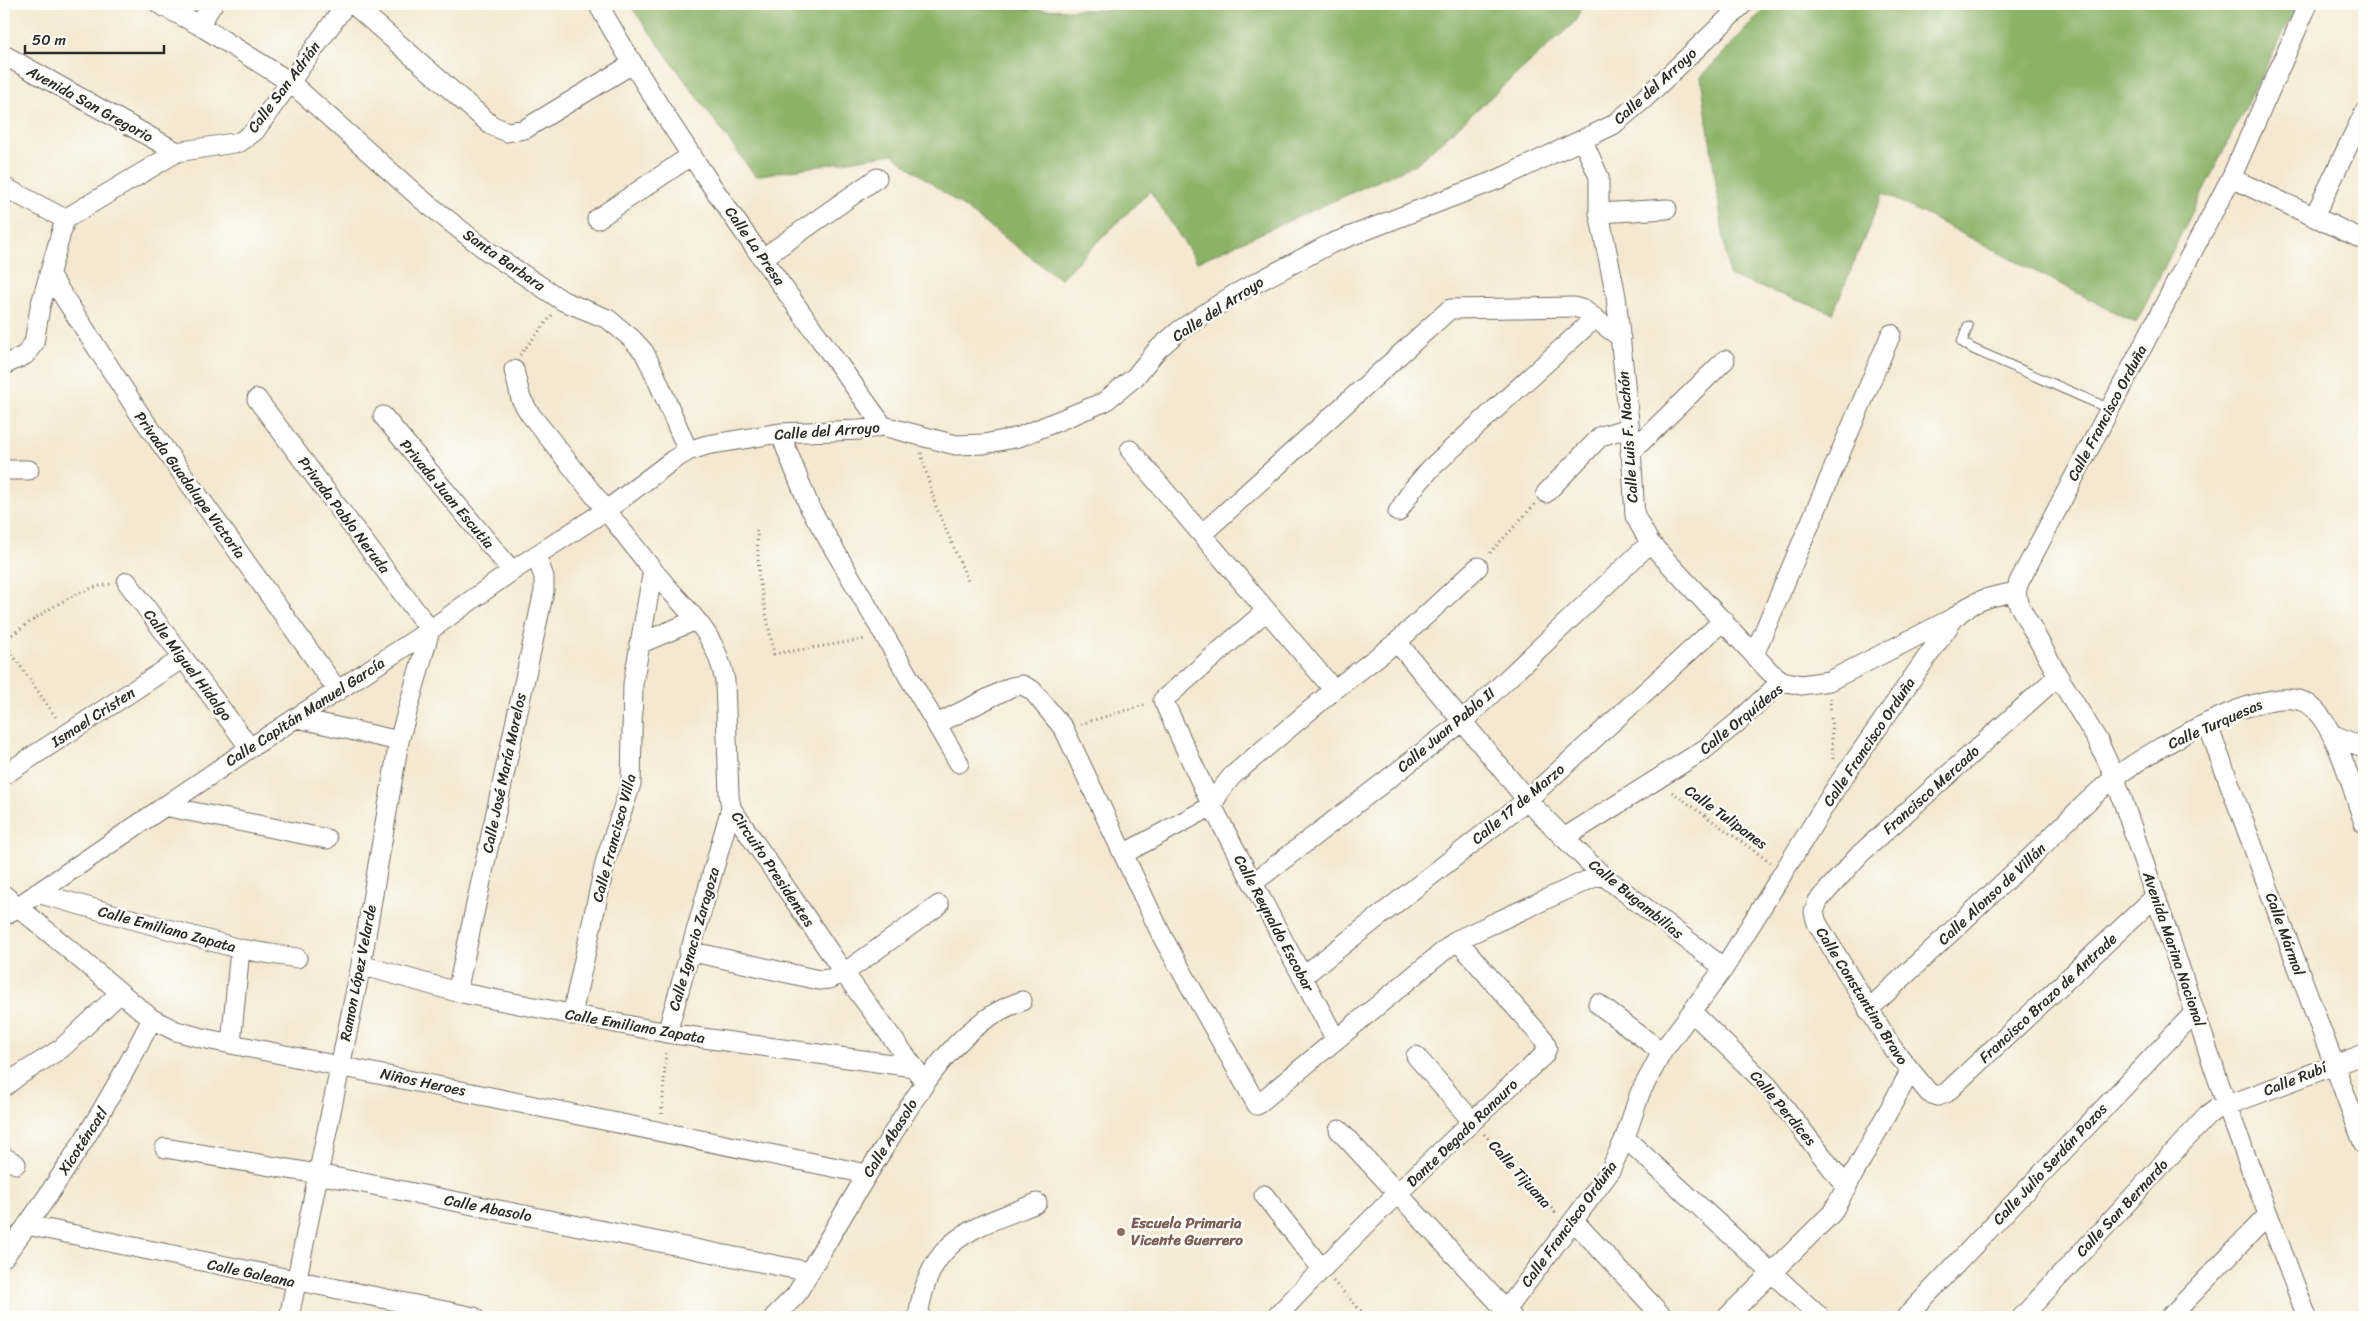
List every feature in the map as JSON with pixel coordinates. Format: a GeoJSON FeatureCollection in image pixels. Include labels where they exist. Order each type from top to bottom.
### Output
{"type":"FeatureCollection","features":[{"type":"Feature","properties":{"kind":"street","name":"Santa Barbara"},"geometry":{"type":"LineString","coordinates":[[159,4],[199,25],[290,82],[428,204],[486,250],[563,301],[608,319],[631,338],[644,352],[688,452]]}},
{"type":"Feature","properties":{"kind":"street"},"geometry":{"type":"LineString","coordinates":[[199,25],[213,4]]}},
{"type":"Feature","properties":{"kind":"street","name":"Calle San Adrián"},"geometry":{"type":"LineString","coordinates":[[177,152],[240,142],[255,131],[346,4]]}},
{"type":"Feature","properties":{"kind":"street"},"geometry":{"type":"LineString","coordinates":[[353,4],[492,125],[507,132],[525,129],[632,64]]}},
{"type":"Feature","properties":{"kind":"street","name":"Calle La Presa"},"geometry":{"type":"LineString","coordinates":[[598,4],[632,64],[692,155],[883,426]]}},
{"type":"Feature","properties":{"kind":"street","name":"Calle del Arroyo"},"geometry":{"type":"LineString","coordinates":[[608,509],[673,460],[707,445],[780,433],[860,430],[883,426],[956,444],[984,444],[1019,437],[1104,402],[1135,376],[1157,350],[1180,330],[1235,294],[1330,244],[1499,179],[1583,141],[1613,125],[1743,4]]}},
{"type":"Feature","properties":{"kind":"street","name":"Calle Francisco Orduña"},"geometry":{"type":"LineString","coordinates":[[1506,1315],[1609,1173],[1626,1138],[1640,1093],[1662,1052],[1724,968],[1835,789],[1955,617],[1964,609],[1988,597],[2016,592],[2019,582],[2231,178],[2308,4]]}},
{"type":"Feature","properties":{"kind":"street","name":"Avenida San Gregorio"},"geometry":{"type":"LineString","coordinates":[[4,55],[177,152]]}},
{"type":"Feature","properties":{"kind":"street"},"geometry":{"type":"LineString","coordinates":[[2314,217],[2364,113]]}},
{"type":"Feature","properties":{"kind":"street","name":"Calle Luis F. Nachón"},"geometry":{"type":"LineString","coordinates":[[1583,141],[1600,178],[1599,213],[1616,296],[1630,432],[1635,516],[1650,543],[1724,620],[1754,655],[1782,681]]}},
{"type":"Feature","properties":{"kind":"street"},"geometry":{"type":"LineString","coordinates":[[4,365],[25,355],[34,343],[40,306],[65,219],[177,152]]}},
{"type":"Feature","properties":{"kind":"street"},"geometry":{"type":"LineString","coordinates":[[597,219],[692,155]]}},
{"type":"Feature","properties":{"kind":"street"},"geometry":{"type":"LineString","coordinates":[[763,258],[877,178]]}},
{"type":"Feature","properties":{"kind":"street"},"geometry":{"type":"LineString","coordinates":[[2231,178],[2364,240]]}},
{"type":"Feature","properties":{"kind":"street"},"geometry":{"type":"LineString","coordinates":[[4,186],[65,219]]}},
{"type":"Feature","properties":{"kind":"street"},"geometry":{"type":"LineString","coordinates":[[1599,213],[1668,209]]}},
{"type":"Feature","properties":{"kind":"street","name":"Privada Guadalupe Victoria"},"geometry":{"type":"LineString","coordinates":[[49,274],[139,413],[338,691]]}},
{"type":"Feature","properties":{"kind":"street"},"geometry":{"type":"LineString","coordinates":[[1202,534],[1450,309],[1574,307],[1584,310],[1596,318],[1620,338]]}},
{"type":"Feature","properties":{"kind":"street"},"geometry":{"type":"LineString","coordinates":[[1398,512],[1412,490],[1432,467],[1596,318]]}},
{"type":"Feature","properties":{"kind":"street"},"geometry":{"type":"LineString","coordinates":[[1754,655],[1891,334]]}},
{"type":"Feature","properties":{"kind":"street"},"geometry":{"type":"LineString","coordinates":[[1630,453],[1725,360]]}},
{"type":"Feature","properties":{"kind":"street","name":"Circuito Presidentes"},"geometry":{"type":"LineString","coordinates":[[514,370],[521,399],[530,414],[608,509],[653,570],[696,620],[716,648],[725,681],[731,808],[844,973],[925,1082]]}},
{"type":"Feature","properties":{"kind":"street","name":"Privada Pablo Neruda"},"geometry":{"type":"LineString","coordinates":[[257,399],[430,630]]}},
{"type":"Feature","properties":{"kind":"street","name":"Privada Juan Escutia"},"geometry":{"type":"LineString","coordinates":[[383,416],[512,571]]}},
{"type":"Feature","properties":{"kind":"street"},"geometry":{"type":"LineString","coordinates":[[1546,492],[1601,436],[1618,430],[1630,432]]}},
{"type":"Feature","properties":{"kind":"street"},"geometry":{"type":"LineString","coordinates":[[780,433],[810,508],[960,764]]}},
{"type":"Feature","properties":{"kind":"street"},"geometry":{"type":"LineString","coordinates":[[1130,450],[1334,690]]}},
{"type":"Feature","properties":{"kind":"street"},"geometry":{"type":"LineString","coordinates":[[4,470],[30,470]]}},
{"type":"Feature","properties":{"kind":"street","name":"Calle Capitán Manuel García"},"geometry":{"type":"LineString","coordinates":[[9,906],[37,894],[250,748],[430,630],[512,571],[608,509]]}},
{"type":"Feature","properties":{"kind":"street","name":"Calle Juan Pablo II"},"geometry":{"type":"LineString","coordinates":[[1253,884],[1462,722],[1650,543]]}},
{"type":"Feature","properties":{"kind":"street","name":"Calle José María Morelos"},"geometry":{"type":"LineString","coordinates":[[456,992],[544,591],[544,577],[536,555]]}},
{"type":"Feature","properties":{"kind":"street"},"geometry":{"type":"LineString","coordinates":[[1125,853],[1212,806],[1220,791],[1232,776],[1334,690],[1397,642],[1478,567]]}},
{"type":"Feature","properties":{"kind":"street","name":"Calle Francisco Villa"},"geometry":{"type":"LineString","coordinates":[[572,1015],[606,859],[631,784],[633,684],[653,570]]}},
{"type":"Feature","properties":{"kind":"street","name":"Calle Miguel Hidalgo"},"geometry":{"type":"LineString","coordinates":[[127,582],[250,748]]}},
{"type":"Feature","properties":{"kind":"street","name":"Avenida Marina Nacional"},"geometry":{"type":"LineString","coordinates":[[2016,592],[2018,603],[2058,676],[2098,741],[2115,778],[2227,1106],[2307,1317]]}},
{"type":"Feature","properties":{"kind":"street"},"geometry":{"type":"LineString","coordinates":[[1163,700],[1266,611]]}},
{"type":"Feature","properties":{"kind":"street","name":"Calle Orquídeas"},"geometry":{"type":"LineString","coordinates":[[1564,838],[1705,750],[1782,681],[1801,685],[1829,682],[1955,617]]}},
{"type":"Feature","properties":{"kind":"street"},"geometry":{"type":"LineString","coordinates":[[639,644],[696,620]]}},
{"type":"Feature","properties":{"kind":"street","name":"Calle 17 de Marzo"},"geometry":{"type":"LineString","coordinates":[[1302,977],[1527,800],[1724,620]]}},
{"type":"Feature","properties":{"kind":"street","name":"Ramon López Velarde"},"geometry":{"type":"LineString","coordinates":[[289,1317],[361,965],[400,741],[430,630]]}},
{"type":"Feature","properties":{"kind":"street","name":"Calle Bugambilias"},"geometry":{"type":"LineString","coordinates":[[1397,642],[1527,800],[1564,838],[1601,874],[1724,968]]}},
{"type":"Feature","properties":{"kind":"street","name":"Ismael Cristen"},"geometry":{"type":"LineString","coordinates":[[4,775],[182,658]]}},
{"type":"Feature","properties":{"kind":"street","name":"Francisco Mercado"},"geometry":{"type":"LineString","coordinates":[[1814,912],[1818,902],[1860,854],[2058,676]]}},
{"type":"Feature","properties":{"kind":"street"},"geometry":{"type":"LineString","coordinates":[[937,724],[1011,686],[1022,685],[1032,690],[1064,729],[1125,853],[1163,938],[1257,1105],[1457,940],[1601,874]]}},
{"type":"Feature","properties":{"kind":"street","name":"Calle Turquesas"},"geometry":{"type":"LineString","coordinates":[[2115,778],[2165,745],[2207,723],[2250,705],[2275,698],[2294,698],[2308,704],[2316,711],[2332,734],[2364,822]]}},
{"type":"Feature","properties":{"kind":"street","name":"Calle Reynaldo Escobar"},"geometry":{"type":"LineString","coordinates":[[1163,700],[1212,806],[1336,1040]]}},
{"type":"Feature","properties":{"kind":"street"},"geometry":{"type":"LineString","coordinates":[[297,718],[400,741]]}},
{"type":"Feature","properties":{"kind":"street","name":"Calle Mármol"},"geometry":{"type":"LineString","coordinates":[[2207,723],[2364,1144]]}},
{"type":"Feature","properties":{"kind":"street"},"geometry":{"type":"LineString","coordinates":[[2332,734],[2364,748]]}},
{"type":"Feature","properties":{"kind":"street","name":"Calle Alonso de Villán"},"geometry":{"type":"LineString","coordinates":[[1868,1010],[2115,778]]}},
{"type":"Feature","properties":{"kind":"street"},"geometry":{"type":"LineString","coordinates":[[164,806],[328,838]]}},
{"type":"Feature","properties":{"kind":"street","name":"Calle Ignacio Zaragoza"},"geometry":{"type":"LineString","coordinates":[[667,1033],[731,808]]}},
{"type":"Feature","properties":{"kind":"street","name":"Calle Emiliano Zapata"},"geometry":{"type":"LineString","coordinates":[[37,894],[240,949],[297,958]]}},
{"type":"Feature","properties":{"kind":"street","name":"Francisco Brazo de Antrade"},"geometry":{"type":"LineString","coordinates":[[1938,1096],[1946,1093],[2156,896]]}},
{"type":"Feature","properties":{"kind":"street"},"geometry":{"type":"LineString","coordinates":[[690,950],[819,980],[829,979],[844,973],[939,905]]}},
{"type":"Feature","properties":{"kind":"street","name":"Niños Heroes"},"geometry":{"type":"LineString","coordinates":[[9,906],[152,1019],[176,1030],[231,1044],[867,1174]]}},
{"type":"Feature","properties":{"kind":"street","name":"Calle Constantino Bravo"},"geometry":{"type":"LineString","coordinates":[[1814,912],[1816,923],[1868,1010],[1910,1072],[1929,1093],[1938,1096]]}},
{"type":"Feature","properties":{"kind":"street","name":"Dante Degado Ranauro"},"geometry":{"type":"LineString","coordinates":[[1276,1317],[1472,1121],[1544,1055],[1547,1048],[1544,1040],[1457,940]]}},
{"type":"Feature","properties":{"kind":"street"},"geometry":{"type":"LineString","coordinates":[[231,1044],[240,949]]}},
{"type":"Feature","properties":{"kind":"street","name":"Calle Emiliano Zapata"},"geometry":{"type":"LineString","coordinates":[[361,965],[456,992],[667,1033],[913,1067]]}},
{"type":"Feature","properties":{"kind":"street"},"geometry":{"type":"LineString","coordinates":[[4,1087],[62,1048],[120,993]]}},
{"type":"Feature","properties":{"kind":"street","name":"Calle Abasolo"},"geometry":{"type":"LineString","coordinates":[[774,1317],[796,1295],[867,1174],[925,1082],[967,1036],[1001,1010],[1022,1001]]}},
{"type":"Feature","properties":{"kind":"street"},"geometry":{"type":"LineString","coordinates":[[1598,1004],[1662,1052]]}},
{"type":"Feature","properties":{"kind":"street","name":"Calle Perdices"},"geometry":{"type":"LineString","coordinates":[[1692,1012],[1768,1086],[1847,1188]]}},
{"type":"Feature","properties":{"kind":"street","name":"Calle Julio Serdán Pozos"},"geometry":{"type":"LineString","coordinates":[[1906,1317],[2195,1012]]}},
{"type":"Feature","properties":{"kind":"street","name":"Xicoténcatl"},"geometry":{"type":"LineString","coordinates":[[4,1257],[120,1082],[152,1019]]}},
{"type":"Feature","properties":{"kind":"street","name":"Calle Rubí"},"geometry":{"type":"LineString","coordinates":[[2227,1106],[2364,1054]]}},
{"type":"Feature","properties":{"kind":"street"},"geometry":{"type":"LineString","coordinates":[[1416,1056],[1472,1121]]}},
{"type":"Feature","properties":{"kind":"street"},"geometry":{"type":"LineString","coordinates":[[1727,1317],[1832,1213],[1910,1072]]}},
{"type":"Feature","properties":{"kind":"street","name":"Calle San Bernardo"},"geometry":{"type":"LineString","coordinates":[[2022,1317],[2207,1116],[2227,1106]]}},
{"type":"Feature","properties":{"kind":"street"},"geometry":{"type":"LineString","coordinates":[[1339,1130],[1506,1315]]}},
{"type":"Feature","properties":{"kind":"street"},"geometry":{"type":"LineString","coordinates":[[1626,1138],[1771,1274],[1820,1317]]}},
{"type":"Feature","properties":{"kind":"street","name":"Calle Abasolo"},"geometry":{"type":"LineString","coordinates":[[165,1148],[318,1174],[810,1272]]}},
{"type":"Feature","properties":{"kind":"street"},"geometry":{"type":"LineString","coordinates":[[1264,1194],[1322,1269]]}},
{"type":"Feature","properties":{"kind":"street"},"geometry":{"type":"LineString","coordinates":[[918,1317],[926,1279],[938,1257],[956,1239],[974,1228],[1037,1203]]}},
{"type":"Feature","properties":{"kind":"street"},"geometry":{"type":"LineString","coordinates":[[2170,1317],[2268,1216]]}},
{"type":"Feature","properties":{"kind":"street"},"geometry":{"type":"LineString","coordinates":[[1572,1224],[1663,1317]]}},
{"type":"Feature","properties":{"kind":"street","name":"Calle Galeana"},"geometry":{"type":"LineString","coordinates":[[27,1225],[296,1282],[474,1317]]}},
{"type":"Feature","properties":{"kind":"lane"},"geometry":{"type":"LineString","coordinates":[[1968,326],[1962,342],[1973,349],[2110,409]]}},
{"type":"Feature","properties":{"kind":"path"},"geometry":{"type":"LineString","coordinates":[[514,370],[520,354],[563,301]]}},
{"type":"Feature","properties":{"kind":"path"},"geometry":{"type":"LineString","coordinates":[[916,435],[935,504],[968,582]]}},
{"type":"Feature","properties":{"kind":"path"},"geometry":{"type":"LineString","coordinates":[[1478,567],[1546,492]]}},
{"type":"Feature","properties":{"kind":"path"},"geometry":{"type":"LineString","coordinates":[[757,530],[758,578],[774,654],[885,636]]}},
{"type":"Feature","properties":{"kind":"path"},"geometry":{"type":"LineString","coordinates":[[68,734],[4,641],[65,600],[88,590],[127,582]]}},
{"type":"Feature","properties":{"kind":"path"},"geometry":{"type":"LineString","coordinates":[[1829,682],[1833,760]]}},
{"type":"Feature","properties":{"kind":"path"},"geometry":{"type":"LineString","coordinates":[[1064,729],[1163,700]]}},
{"type":"Feature","properties":{"kind":"path","name":"Calle Tulipanes"},"geometry":{"type":"LineString","coordinates":[[1657,781],[1783,872]]}},
{"type":"Feature","properties":{"kind":"path"},"geometry":{"type":"LineString","coordinates":[[661,1132],[667,1033]]}},
{"type":"Feature","properties":{"kind":"path","name":"Calle Tijuana"},"geometry":{"type":"LineString","coordinates":[[1472,1121],[1572,1224]]}},
{"type":"Feature","properties":{"kind":"path"},"geometry":{"type":"LineString","coordinates":[[1322,1269],[1367,1317]]}},
{"type":"Feature","properties":{"kind":"green space"},"geometry":{"type":"Polygon","coordinates":[[[629,4],[813,4],[815,7],[1105,10],[1133,4],[1582,4],[1576,21],[1416,164],[1197,262],[1150,191],[1060,279],[892,154],[755,176],[629,4]]]}},
{"type":"Feature","properties":{"kind":"green space"},"geometry":{"type":"Polygon","coordinates":[[[1769,4],[2298,4],[2136,323],[1883,193],[1833,313],[1729,276],[1701,77],[1769,4]]]}},
{"type":"Feature","properties":{"kind":"place","name":"Escuela Primaria Vicente Guerrero"},"geometry":{"type":"Point","coordinates":[1121,1232]}}]}
